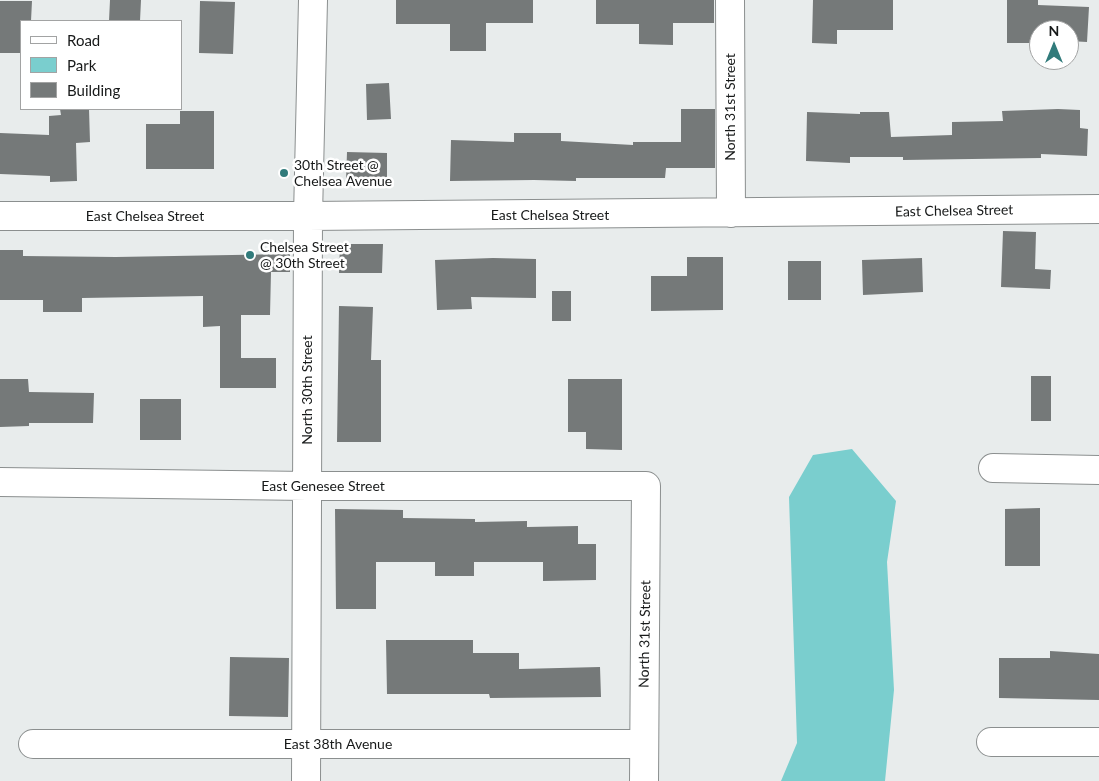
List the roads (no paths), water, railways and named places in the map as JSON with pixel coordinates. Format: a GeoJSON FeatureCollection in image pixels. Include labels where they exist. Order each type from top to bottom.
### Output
{"type":"FeatureCollection","features":[{"type":"Feature","properties":{"kind":"street","name":"North 30th Street"},"geometry":{"type":"LineString","coordinates":[[306,781],[308,216],[313,0]]}},
{"type":"Feature","properties":{"kind":"street","name":"North 31st Street"},"geometry":{"type":"LineString","coordinates":[[730,0],[730,214]]}},
{"type":"Feature","properties":{"kind":"street","name":"East Chelsea Street"},"geometry":{"type":"LineString","coordinates":[[0,216],[730,214],[1099,209]]}},
{"type":"Feature","properties":{"kind":"street"},"geometry":{"type":"LineString","coordinates":[[993,468],[1099,470]]}},
{"type":"Feature","properties":{"kind":"street","name":"East Genesee Street"},"geometry":{"type":"LineString","coordinates":[[0,482],[307,486],[646,486]]}},
{"type":"Feature","properties":{"kind":"street","name":"North 31st Street"},"geometry":{"type":"LineString","coordinates":[[644,781],[646,486]]}},
{"type":"Feature","properties":{"kind":"street"},"geometry":{"type":"LineString","coordinates":[[991,742],[1099,742]]}},
{"type":"Feature","properties":{"kind":"street","name":"East 38th Avenue"},"geometry":{"type":"LineString","coordinates":[[33,744],[644,744]]}},
{"type":"Feature","properties":{"kind":"place","name":"30th Street @ Chelsea Avenue"},"geometry":{"type":"Point","coordinates":[284,173]}},
{"type":"Feature","properties":{"kind":"place","name":"Chelsea Street @ 30th Street"},"geometry":{"type":"Point","coordinates":[250,255]}}]}
